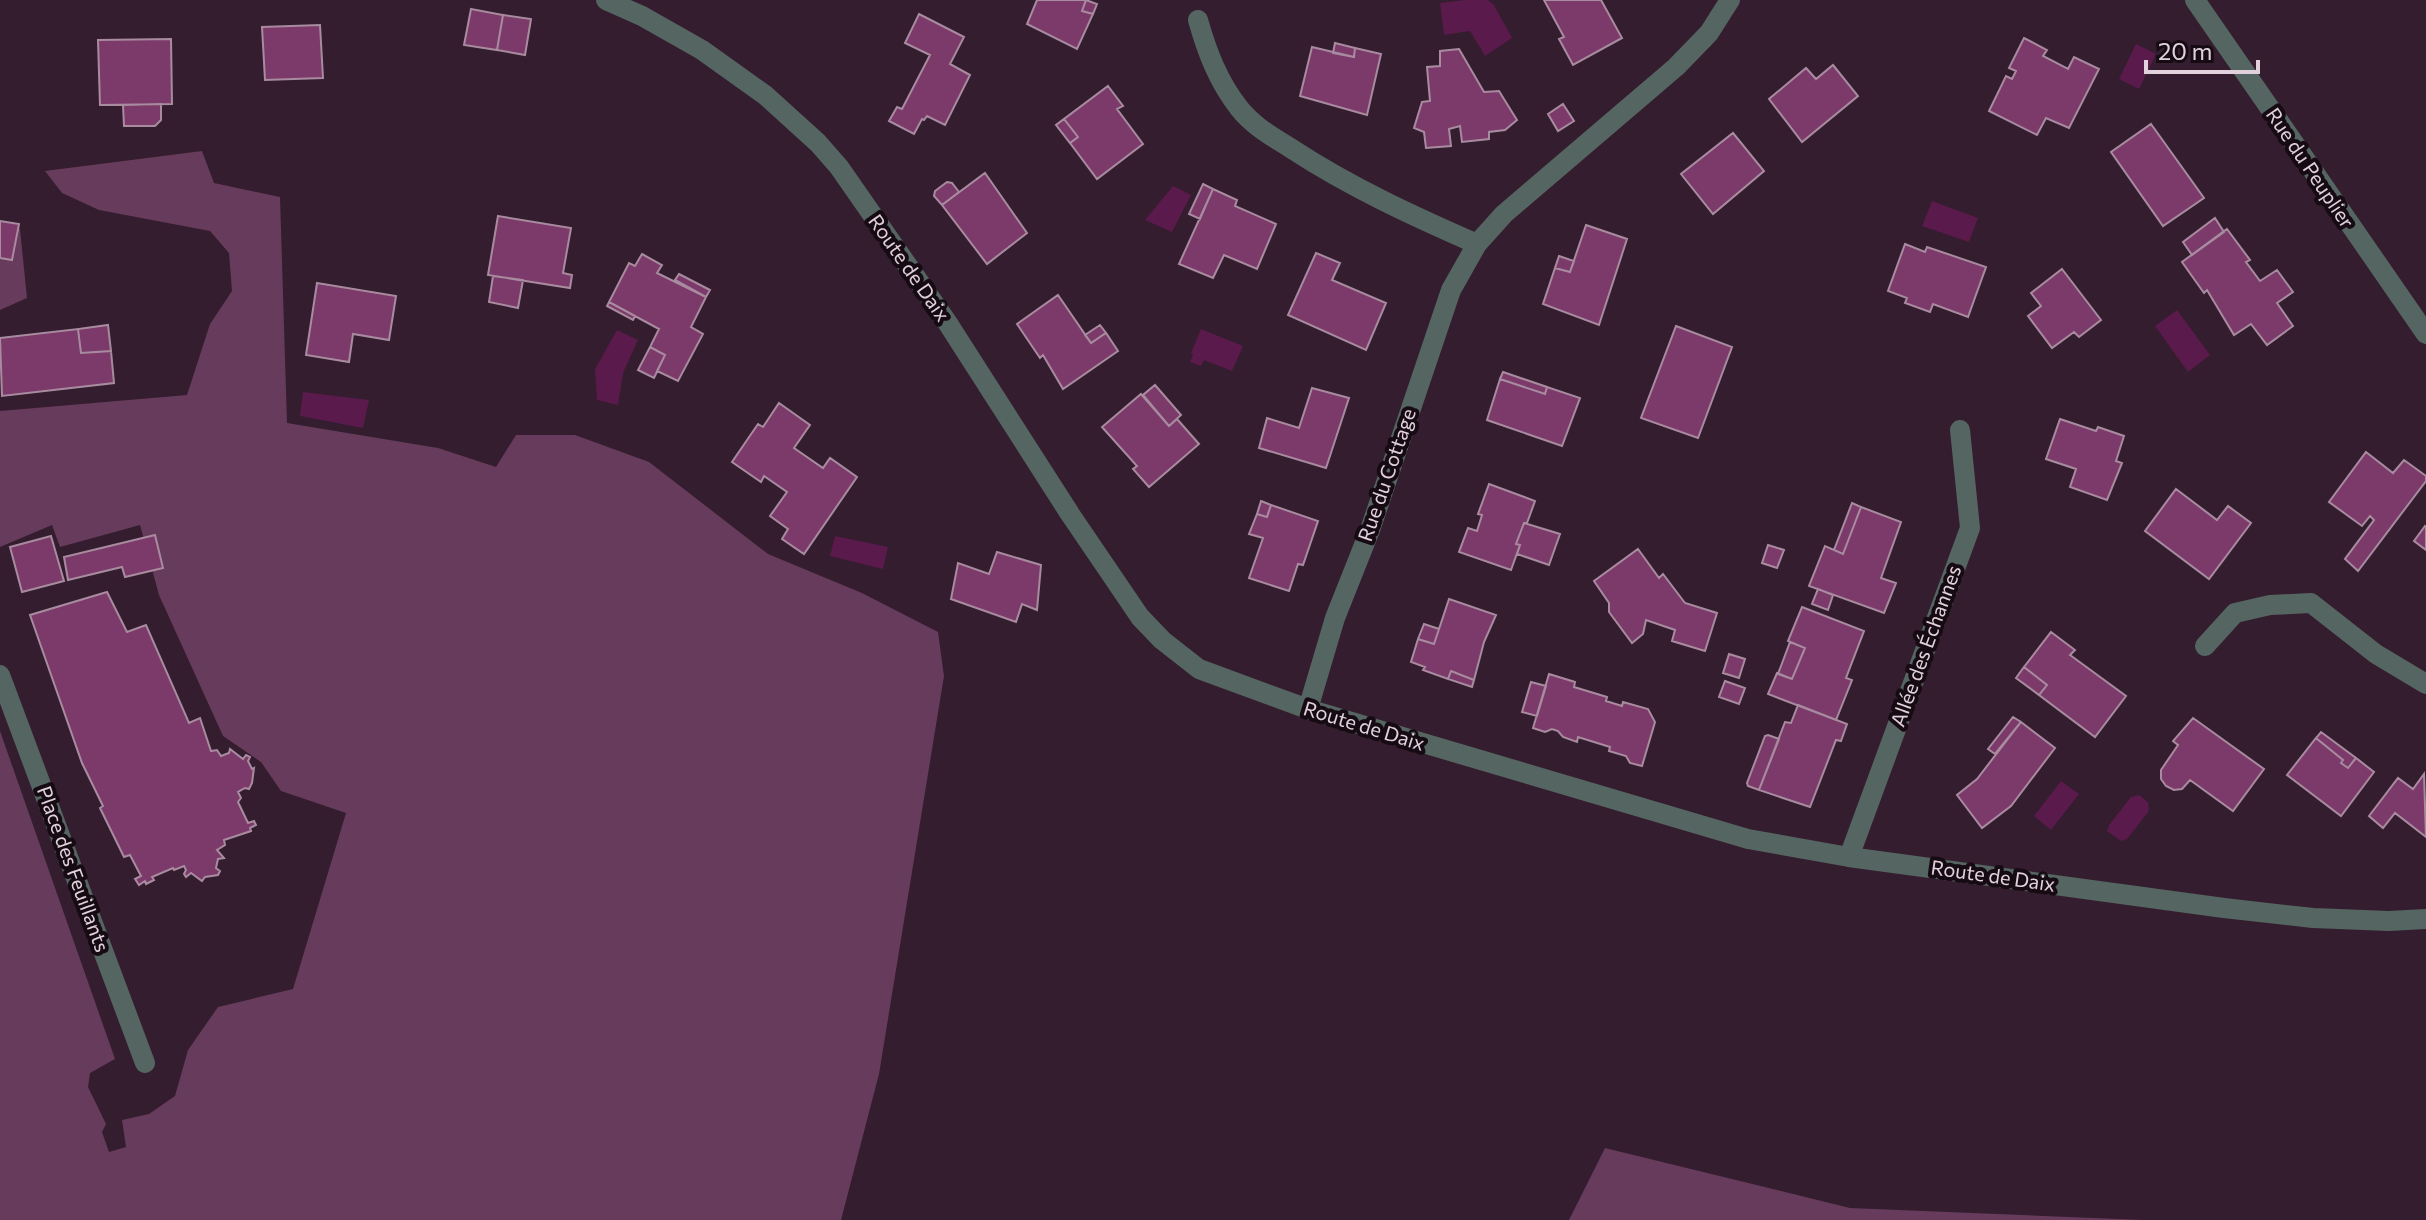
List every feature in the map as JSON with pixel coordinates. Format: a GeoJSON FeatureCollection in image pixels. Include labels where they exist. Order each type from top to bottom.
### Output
{"type":"FeatureCollection","features":[{"type":"Feature","properties":{"kind":"street","name":"Route de Daix"},"geometry":{"type":"LineString","coordinates":[[606,0],[642,16],[702,50],[765,95],[818,143],[839,167],[947,322],[1140,617],[1162,640],[1199,669],[1308,709],[1748,839],[1849,857],[2313,918],[2426,919]]}},
{"type":"Feature","properties":{"kind":"street","name":"Rue du Cottage"},"geometry":{"type":"LineString","coordinates":[[1308,709],[1335,618],[1370,530],[1430,346],[1451,290],[1477,244],[1504,214],[1693,50],[1722,15],[1730,0]]}},
{"type":"Feature","properties":{"kind":"street","name":"Rue du Peuplier"},"geometry":{"type":"LineString","coordinates":[[2195,0],[2426,334]]}},
{"type":"Feature","properties":{"kind":"street"},"geometry":{"type":"LineString","coordinates":[[1198,20],[1207,52],[1222,84],[1260,129],[1321,168],[1393,206],[1477,244]]}},
{"type":"Feature","properties":{"kind":"street","name":"Allée des Échannes"},"geometry":{"type":"LineString","coordinates":[[1849,857],[1970,528],[1960,430]]}},
{"type":"Feature","properties":{"kind":"street"},"geometry":{"type":"LineString","coordinates":[[2205,646],[2235,613],[2270,605],[2311,603],[2376,654],[2426,684]]}},
{"type":"Feature","properties":{"kind":"street","name":"Place des Feuillants"},"geometry":{"type":"LineString","coordinates":[[0,675],[145,1063]]}},
{"type":"Feature","properties":{"kind":"shaded area"},"geometry":{"type":"Polygon","coordinates":[[[1488,0],[1494,5],[1512,38],[1485,56],[1470,31],[1444,35],[1440,3],[1488,0]]]}},
{"type":"Feature","properties":{"kind":"shaded area"},"geometry":{"type":"Polygon","coordinates":[[[2136,44],[2156,54],[2139,89],[2119,79],[2136,44]]]}},
{"type":"Feature","properties":{"kind":"shaded area"},"geometry":{"type":"Polygon","coordinates":[[[202,151],[214,183],[280,197],[287,423],[438,448],[496,467],[516,435],[575,435],[649,462],[768,554],[862,593],[938,632],[944,676],[879,1074],[841,1220],[0,1220],[0,731],[115,1059],[90,1073],[88,1087],[106,1124],[102,1132],[109,1152],[126,1147],[122,1120],[149,1114],[175,1096],[188,1050],[218,1007],[293,989],[346,813],[281,791],[261,762],[223,736],[159,595],[140,525],[60,547],[52,525],[0,547],[0,411],[187,395],[210,324],[232,291],[229,253],[210,231],[99,210],[62,193],[45,171],[202,151]]]}},
{"type":"Feature","properties":{"kind":"shaded area"},"geometry":{"type":"Polygon","coordinates":[[[1173,186],[1191,195],[1172,232],[1145,220],[1173,186]]]}},
{"type":"Feature","properties":{"kind":"shaded area"},"geometry":{"type":"Polygon","coordinates":[[[1932,201],[1978,218],[1969,242],[1922,226],[1932,201]]]}},
{"type":"Feature","properties":{"kind":"shaded area"},"geometry":{"type":"Polygon","coordinates":[[[0,221],[20,229],[27,298],[0,310],[0,221]]]}},
{"type":"Feature","properties":{"kind":"shaded area"},"geometry":{"type":"Polygon","coordinates":[[[2177,310],[2210,355],[2188,372],[2155,326],[2177,310]]]}},
{"type":"Feature","properties":{"kind":"shaded area"},"geometry":{"type":"Polygon","coordinates":[[[1201,329],[1243,346],[1232,371],[1204,360],[1201,366],[1190,362],[1201,329]]]}},
{"type":"Feature","properties":{"kind":"shaded area"},"geometry":{"type":"Polygon","coordinates":[[[617,330],[638,340],[623,373],[618,405],[597,400],[595,369],[617,330]]]}},
{"type":"Feature","properties":{"kind":"shaded area"},"geometry":{"type":"Polygon","coordinates":[[[303,392],[369,400],[363,428],[300,416],[303,392]]]}},
{"type":"Feature","properties":{"kind":"shaded area"},"geometry":{"type":"Polygon","coordinates":[[[835,536],[888,547],[883,569],[830,556],[835,536]]]}},
{"type":"Feature","properties":{"kind":"shaded area"},"geometry":{"type":"Polygon","coordinates":[[[2061,781],[2079,794],[2051,830],[2034,816],[2061,781]]]}},
{"type":"Feature","properties":{"kind":"shaded area"},"geometry":{"type":"Polygon","coordinates":[[[2139,795],[2148,802],[2149,811],[2127,839],[2121,841],[2107,831],[2109,825],[2131,797],[2139,795]]]}},
{"type":"Feature","properties":{"kind":"shaded area"},"geometry":{"type":"Polygon","coordinates":[[[1605,1148],[1850,1208],[2143,1220],[1569,1220],[1605,1148]]]}},
{"type":"Feature","properties":{"kind":"building"},"geometry":{"type":"Polygon","coordinates":[[[1037,0],[1086,0],[1082,11],[1093,14],[1077,49],[1027,24],[1037,0]]]}},
{"type":"Feature","properties":{"kind":"building"},"geometry":{"type":"Polygon","coordinates":[[[1086,0],[1097,4],[1093,14],[1082,11],[1086,0]]]}},
{"type":"Feature","properties":{"kind":"building"},"geometry":{"type":"Polygon","coordinates":[[[1544,0],[1601,0],[1622,38],[1573,65],[1559,39],[1564,37],[1544,0]]]}},
{"type":"Feature","properties":{"kind":"building"},"geometry":{"type":"Polygon","coordinates":[[[471,9],[503,15],[497,50],[464,45],[471,9]]]}},
{"type":"Feature","properties":{"kind":"building"},"geometry":{"type":"Polygon","coordinates":[[[919,14],[964,37],[950,64],[970,75],[945,125],[927,116],[914,134],[889,121],[897,107],[902,109],[930,55],[905,43],[919,14]]]}},
{"type":"Feature","properties":{"kind":"building"},"geometry":{"type":"Polygon","coordinates":[[[503,15],[531,19],[525,55],[497,50],[503,15]]]}},
{"type":"Feature","properties":{"kind":"building"},"geometry":{"type":"Polygon","coordinates":[[[320,25],[323,78],[265,80],[262,27],[320,25]]]}},
{"type":"Feature","properties":{"kind":"building"},"geometry":{"type":"Polygon","coordinates":[[[2024,38],[2047,50],[2043,56],[2068,69],[2074,57],[2099,69],[2069,128],[2046,118],[2037,135],[1989,111],[2006,76],[2012,79],[2016,71],[2009,68],[2024,38]]]}},
{"type":"Feature","properties":{"kind":"building"},"geometry":{"type":"Polygon","coordinates":[[[171,39],[172,104],[100,105],[98,40],[171,39]]]}},
{"type":"Feature","properties":{"kind":"building"},"geometry":{"type":"Polygon","coordinates":[[[1335,43],[1355,48],[1354,57],[1333,53],[1335,43]]]}},
{"type":"Feature","properties":{"kind":"building"},"geometry":{"type":"Polygon","coordinates":[[[1312,47],[1354,57],[1355,48],[1381,54],[1367,115],[1300,96],[1312,47]]]}},
{"type":"Feature","properties":{"kind":"building"},"geometry":{"type":"Polygon","coordinates":[[[1459,49],[1484,92],[1499,91],[1517,120],[1505,130],[1489,132],[1489,139],[1462,142],[1460,126],[1449,129],[1451,146],[1426,148],[1424,132],[1414,128],[1422,102],[1430,101],[1427,67],[1440,66],[1440,51],[1459,49]]]}},
{"type":"Feature","properties":{"kind":"building"},"geometry":{"type":"Polygon","coordinates":[[[1833,65],[1858,96],[1802,142],[1769,99],[1806,68],[1816,79],[1833,65]]]}},
{"type":"Feature","properties":{"kind":"building"},"geometry":{"type":"Polygon","coordinates":[[[1108,86],[1123,106],[1117,109],[1143,144],[1097,179],[1070,143],[1078,137],[1064,119],[1108,86]]]}},
{"type":"Feature","properties":{"kind":"building"},"geometry":{"type":"Polygon","coordinates":[[[161,104],[161,120],[155,126],[124,126],[123,105],[161,104]]]}},
{"type":"Feature","properties":{"kind":"building"},"geometry":{"type":"Polygon","coordinates":[[[1563,104],[1574,121],[1558,131],[1548,114],[1563,104]]]}},
{"type":"Feature","properties":{"kind":"building"},"geometry":{"type":"Polygon","coordinates":[[[1064,119],[1078,137],[1070,143],[1056,125],[1064,119]]]}},
{"type":"Feature","properties":{"kind":"building"},"geometry":{"type":"Polygon","coordinates":[[[2151,124],[2204,198],[2163,226],[2111,152],[2151,124]]]}},
{"type":"Feature","properties":{"kind":"building"},"geometry":{"type":"Polygon","coordinates":[[[1733,133],[1764,171],[1713,214],[1681,174],[1733,133]]]}},
{"type":"Feature","properties":{"kind":"building"},"geometry":{"type":"Polygon","coordinates":[[[985,173],[1027,233],[987,264],[942,205],[985,173]]]}},
{"type":"Feature","properties":{"kind":"building"},"geometry":{"type":"Polygon","coordinates":[[[947,182],[952,183],[959,192],[942,205],[934,196],[935,191],[947,182]]]}},
{"type":"Feature","properties":{"kind":"building"},"geometry":{"type":"Polygon","coordinates":[[[1203,184],[1213,189],[1200,219],[1189,214],[1203,184]]]}},
{"type":"Feature","properties":{"kind":"building"},"geometry":{"type":"Polygon","coordinates":[[[1213,189],[1237,200],[1235,206],[1276,224],[1257,269],[1224,255],[1213,278],[1179,264],[1213,189]]]}},
{"type":"Feature","properties":{"kind":"building"},"geometry":{"type":"Polygon","coordinates":[[[498,216],[571,228],[563,273],[572,275],[570,288],[488,275],[498,216]]]}},
{"type":"Feature","properties":{"kind":"building"},"geometry":{"type":"Polygon","coordinates":[[[2215,218],[2224,232],[2192,255],[2183,242],[2215,218]]]}},
{"type":"Feature","properties":{"kind":"building"},"geometry":{"type":"Polygon","coordinates":[[[0,221],[19,224],[12,260],[0,258],[0,221]]]}},
{"type":"Feature","properties":{"kind":"building"},"geometry":{"type":"Polygon","coordinates":[[[1586,225],[1627,239],[1599,325],[1543,304],[1555,268],[1570,272],[1586,225]]]}},
{"type":"Feature","properties":{"kind":"building"},"geometry":{"type":"Polygon","coordinates":[[[2227,229],[2250,260],[2246,262],[2260,281],[2277,270],[2293,292],[2277,303],[2293,326],[2267,345],[2251,324],[2234,335],[2207,290],[2204,293],[2182,262],[2227,229]]]}},
{"type":"Feature","properties":{"kind":"building"},"geometry":{"type":"Polygon","coordinates":[[[1905,244],[1925,252],[1927,247],[1986,267],[1968,317],[1933,304],[1930,312],[1905,303],[1907,298],[1888,291],[1905,244]]]}},
{"type":"Feature","properties":{"kind":"building"},"geometry":{"type":"Polygon","coordinates":[[[1316,253],[1340,263],[1332,280],[1386,303],[1366,350],[1288,315],[1316,253]]]}},
{"type":"Feature","properties":{"kind":"building"},"geometry":{"type":"Polygon","coordinates":[[[642,254],[662,265],[657,273],[706,297],[691,327],[703,334],[678,381],[657,371],[665,355],[650,347],[659,329],[609,302],[629,263],[635,266],[642,254]]]}},
{"type":"Feature","properties":{"kind":"building"},"geometry":{"type":"Polygon","coordinates":[[[1559,256],[1574,261],[1570,272],[1555,268],[1559,256]]]}},
{"type":"Feature","properties":{"kind":"building"},"geometry":{"type":"Polygon","coordinates":[[[2062,269],[2101,320],[2079,337],[2074,332],[2052,348],[2028,316],[2041,306],[2031,293],[2062,269]]]}},
{"type":"Feature","properties":{"kind":"building"},"geometry":{"type":"Polygon","coordinates":[[[679,274],[710,290],[706,297],[675,280],[679,274]]]}},
{"type":"Feature","properties":{"kind":"building"},"geometry":{"type":"Polygon","coordinates":[[[493,276],[523,280],[518,308],[489,302],[493,276]]]}},
{"type":"Feature","properties":{"kind":"building"},"geometry":{"type":"Polygon","coordinates":[[[317,283],[396,296],[389,340],[353,334],[349,362],[306,355],[317,283]]]}},
{"type":"Feature","properties":{"kind":"building"},"geometry":{"type":"Polygon","coordinates":[[[1058,295],[1091,343],[1106,333],[1118,351],[1063,389],[1043,355],[1040,358],[1017,324],[1058,295]]]}},
{"type":"Feature","properties":{"kind":"building"},"geometry":{"type":"Polygon","coordinates":[[[609,302],[635,316],[633,320],[607,306],[609,302]]]}},
{"type":"Feature","properties":{"kind":"building"},"geometry":{"type":"Polygon","coordinates":[[[108,325],[111,351],[81,353],[78,329],[108,325]]]}},
{"type":"Feature","properties":{"kind":"building"},"geometry":{"type":"Polygon","coordinates":[[[1100,325],[1106,333],[1091,343],[1085,335],[1100,325]]]}},
{"type":"Feature","properties":{"kind":"building"},"geometry":{"type":"Polygon","coordinates":[[[1676,326],[1732,347],[1698,438],[1641,418],[1676,326]]]}},
{"type":"Feature","properties":{"kind":"building"},"geometry":{"type":"Polygon","coordinates":[[[78,329],[81,353],[111,351],[114,383],[2,396],[0,338],[78,329]]]}},
{"type":"Feature","properties":{"kind":"building"},"geometry":{"type":"Polygon","coordinates":[[[650,347],[665,355],[654,378],[638,370],[650,347]]]}},
{"type":"Feature","properties":{"kind":"building"},"geometry":{"type":"Polygon","coordinates":[[[1503,372],[1547,387],[1545,394],[1500,379],[1503,372]]]}},
{"type":"Feature","properties":{"kind":"building"},"geometry":{"type":"Polygon","coordinates":[[[1500,379],[1545,394],[1547,387],[1580,398],[1562,446],[1487,420],[1500,379]]]}},
{"type":"Feature","properties":{"kind":"building"},"geometry":{"type":"Polygon","coordinates":[[[1155,385],[1181,415],[1169,426],[1143,395],[1155,385]]]}},
{"type":"Feature","properties":{"kind":"building"},"geometry":{"type":"Polygon","coordinates":[[[1312,388],[1349,398],[1326,468],[1259,448],[1267,418],[1299,428],[1312,388]]]}},
{"type":"Feature","properties":{"kind":"building"},"geometry":{"type":"Polygon","coordinates":[[[1141,394],[1169,426],[1177,419],[1199,444],[1149,487],[1133,469],[1137,466],[1102,427],[1141,394]]]}},
{"type":"Feature","properties":{"kind":"building"},"geometry":{"type":"Polygon","coordinates":[[[779,403],[810,425],[794,448],[823,468],[830,458],[857,477],[804,554],[782,539],[788,529],[770,516],[787,492],[764,476],[761,482],[732,462],[758,424],[763,427],[779,403]]]}},
{"type":"Feature","properties":{"kind":"building"},"geometry":{"type":"Polygon","coordinates":[[[2060,419],[2124,436],[2116,461],[2122,463],[2107,500],[2070,487],[2076,469],[2046,459],[2060,419]]]}},
{"type":"Feature","properties":{"kind":"building"},"geometry":{"type":"Polygon","coordinates":[[[2366,452],[2393,473],[2404,460],[2426,476],[2426,481],[2358,571],[2345,559],[2374,520],[2370,516],[2362,526],[2329,502],[2366,452]]]}},
{"type":"Feature","properties":{"kind":"building"},"geometry":{"type":"Polygon","coordinates":[[[1489,484],[1535,501],[1516,544],[1520,545],[1511,570],[1459,552],[1468,528],[1477,531],[1482,515],[1478,514],[1489,484]]]}},
{"type":"Feature","properties":{"kind":"building"},"geometry":{"type":"Polygon","coordinates":[[[2176,489],[2217,520],[2228,506],[2251,523],[2209,579],[2145,531],[2176,489]]]}},
{"type":"Feature","properties":{"kind":"building"},"geometry":{"type":"Polygon","coordinates":[[[1261,501],[1271,505],[1267,517],[1257,514],[1261,501]]]}},
{"type":"Feature","properties":{"kind":"building"},"geometry":{"type":"Polygon","coordinates":[[[1852,503],[1861,507],[1843,554],[1834,550],[1852,503]]]}},
{"type":"Feature","properties":{"kind":"building"},"geometry":{"type":"Polygon","coordinates":[[[1271,505],[1318,521],[1303,565],[1298,564],[1289,591],[1249,578],[1263,538],[1249,534],[1257,514],[1267,517],[1271,505]]]}},
{"type":"Feature","properties":{"kind":"building"},"geometry":{"type":"Polygon","coordinates":[[[1861,507],[1901,522],[1881,578],[1896,583],[1884,613],[1809,586],[1825,546],[1843,554],[1861,507]]]}},
{"type":"Feature","properties":{"kind":"building"},"geometry":{"type":"Polygon","coordinates":[[[1524,523],[1560,534],[1549,565],[1517,554],[1520,545],[1516,544],[1524,523]]]}},
{"type":"Feature","properties":{"kind":"building"},"geometry":{"type":"Polygon","coordinates":[[[2426,527],[2426,550],[2414,541],[2426,527]]]}},
{"type":"Feature","properties":{"kind":"building"},"geometry":{"type":"Polygon","coordinates":[[[155,535],[163,568],[125,577],[122,567],[68,580],[64,557],[155,535]]]}},
{"type":"Feature","properties":{"kind":"building"},"geometry":{"type":"Polygon","coordinates":[[[51,536],[64,581],[22,592],[10,547],[51,536]]]}},
{"type":"Feature","properties":{"kind":"building"},"geometry":{"type":"Polygon","coordinates":[[[1768,545],[1784,550],[1777,568],[1762,563],[1768,545]]]}},
{"type":"Feature","properties":{"kind":"building"},"geometry":{"type":"Polygon","coordinates":[[[1638,549],[1659,578],[1663,574],[1685,603],[1717,613],[1705,651],[1672,641],[1675,630],[1646,620],[1643,634],[1632,643],[1609,612],[1609,603],[1594,581],[1638,549]]]}},
{"type":"Feature","properties":{"kind":"building"},"geometry":{"type":"Polygon","coordinates":[[[997,552],[1041,565],[1037,610],[1022,604],[1016,622],[951,599],[958,563],[989,574],[997,552]]]}},
{"type":"Feature","properties":{"kind":"building"},"geometry":{"type":"Polygon","coordinates":[[[1818,589],[1833,595],[1828,610],[1812,604],[1818,589]]]}},
{"type":"Feature","properties":{"kind":"building"},"geometry":{"type":"Polygon","coordinates":[[[107,592],[127,632],[146,625],[189,723],[200,718],[211,751],[217,750],[221,756],[229,753],[230,749],[243,759],[246,755],[254,768],[252,783],[249,789],[238,792],[241,798],[238,802],[248,823],[254,821],[256,825],[250,828],[251,831],[224,840],[225,845],[217,850],[224,858],[218,859],[218,875],[205,877],[202,881],[191,873],[186,877],[184,866],[152,877],[154,880],[146,884],[145,881],[139,885],[135,879],[141,876],[130,855],[124,857],[100,808],[103,806],[82,763],[30,615],[107,592]]]}},
{"type":"Feature","properties":{"kind":"building"},"geometry":{"type":"Polygon","coordinates":[[[1449,599],[1496,615],[1484,642],[1474,680],[1451,671],[1448,679],[1411,662],[1418,639],[1434,644],[1449,599]]]}},
{"type":"Feature","properties":{"kind":"building"},"geometry":{"type":"Polygon","coordinates":[[[1802,607],[1864,631],[1846,678],[1852,680],[1836,720],[1768,694],[1777,673],[1792,679],[1805,648],[1788,641],[1802,607]]]}},
{"type":"Feature","properties":{"kind":"building"},"geometry":{"type":"Polygon","coordinates":[[[1424,624],[1439,629],[1434,644],[1418,639],[1424,624]]]}},
{"type":"Feature","properties":{"kind":"building"},"geometry":{"type":"Polygon","coordinates":[[[2051,632],[2075,650],[2070,655],[2126,696],[2095,737],[2039,695],[2047,685],[2024,667],[2051,632]]]}},
{"type":"Feature","properties":{"kind":"building"},"geometry":{"type":"Polygon","coordinates":[[[1790,642],[1805,648],[1792,679],[1778,674],[1790,642]]]}},
{"type":"Feature","properties":{"kind":"building"},"geometry":{"type":"Polygon","coordinates":[[[1729,654],[1745,659],[1739,678],[1723,673],[1729,654]]]}},
{"type":"Feature","properties":{"kind":"building"},"geometry":{"type":"Polygon","coordinates":[[[2024,667],[2047,685],[2039,695],[2016,678],[2024,667]]]}},
{"type":"Feature","properties":{"kind":"building"},"geometry":{"type":"Polygon","coordinates":[[[1451,671],[1474,680],[1472,687],[1448,679],[1451,671]]]}},
{"type":"Feature","properties":{"kind":"building"},"geometry":{"type":"Polygon","coordinates":[[[1549,674],[1575,682],[1574,687],[1607,697],[1606,701],[1648,709],[1655,722],[1642,766],[1630,763],[1626,756],[1609,751],[1610,747],[1578,737],[1577,742],[1552,729],[1545,732],[1533,728],[1549,674]]]}},
{"type":"Feature","properties":{"kind":"building"},"geometry":{"type":"Polygon","coordinates":[[[1725,681],[1745,688],[1739,704],[1719,697],[1725,681]]]}},
{"type":"Feature","properties":{"kind":"building"},"geometry":{"type":"Polygon","coordinates":[[[1531,682],[1546,686],[1537,716],[1522,712],[1531,682]]]}},
{"type":"Feature","properties":{"kind":"building"},"geometry":{"type":"Polygon","coordinates":[[[1798,705],[1847,724],[1841,741],[1836,740],[1810,807],[1759,790],[1785,722],[1791,723],[1798,705]]]}},
{"type":"Feature","properties":{"kind":"building"},"geometry":{"type":"Polygon","coordinates":[[[2013,717],[2021,722],[1995,754],[1988,749],[2013,717]]]}},
{"type":"Feature","properties":{"kind":"building"},"geometry":{"type":"Polygon","coordinates":[[[2193,718],[2264,769],[2233,811],[2190,780],[2182,789],[2174,790],[2161,779],[2161,770],[2178,745],[2173,741],[2193,718]]]}},
{"type":"Feature","properties":{"kind":"building"},"geometry":{"type":"Polygon","coordinates":[[[2021,722],[2055,748],[2011,806],[1982,828],[1957,795],[1977,779],[2021,722]]]}},
{"type":"Feature","properties":{"kind":"building"},"geometry":{"type":"Polygon","coordinates":[[[2321,732],[2356,758],[2348,768],[2341,763],[2343,760],[2316,738],[2321,732]]]}},
{"type":"Feature","properties":{"kind":"building"},"geometry":{"type":"Polygon","coordinates":[[[1768,735],[1779,739],[1759,790],[1747,783],[1768,735]]]}},
{"type":"Feature","properties":{"kind":"building"},"geometry":{"type":"Polygon","coordinates":[[[2316,738],[2343,760],[2341,763],[2348,768],[2356,758],[2374,772],[2341,816],[2287,775],[2316,738]]]}},
{"type":"Feature","properties":{"kind":"building"},"geometry":{"type":"Polygon","coordinates":[[[2424,774],[2426,837],[2395,813],[2383,828],[2369,816],[2398,778],[2413,789],[2424,774]]]}}]}
